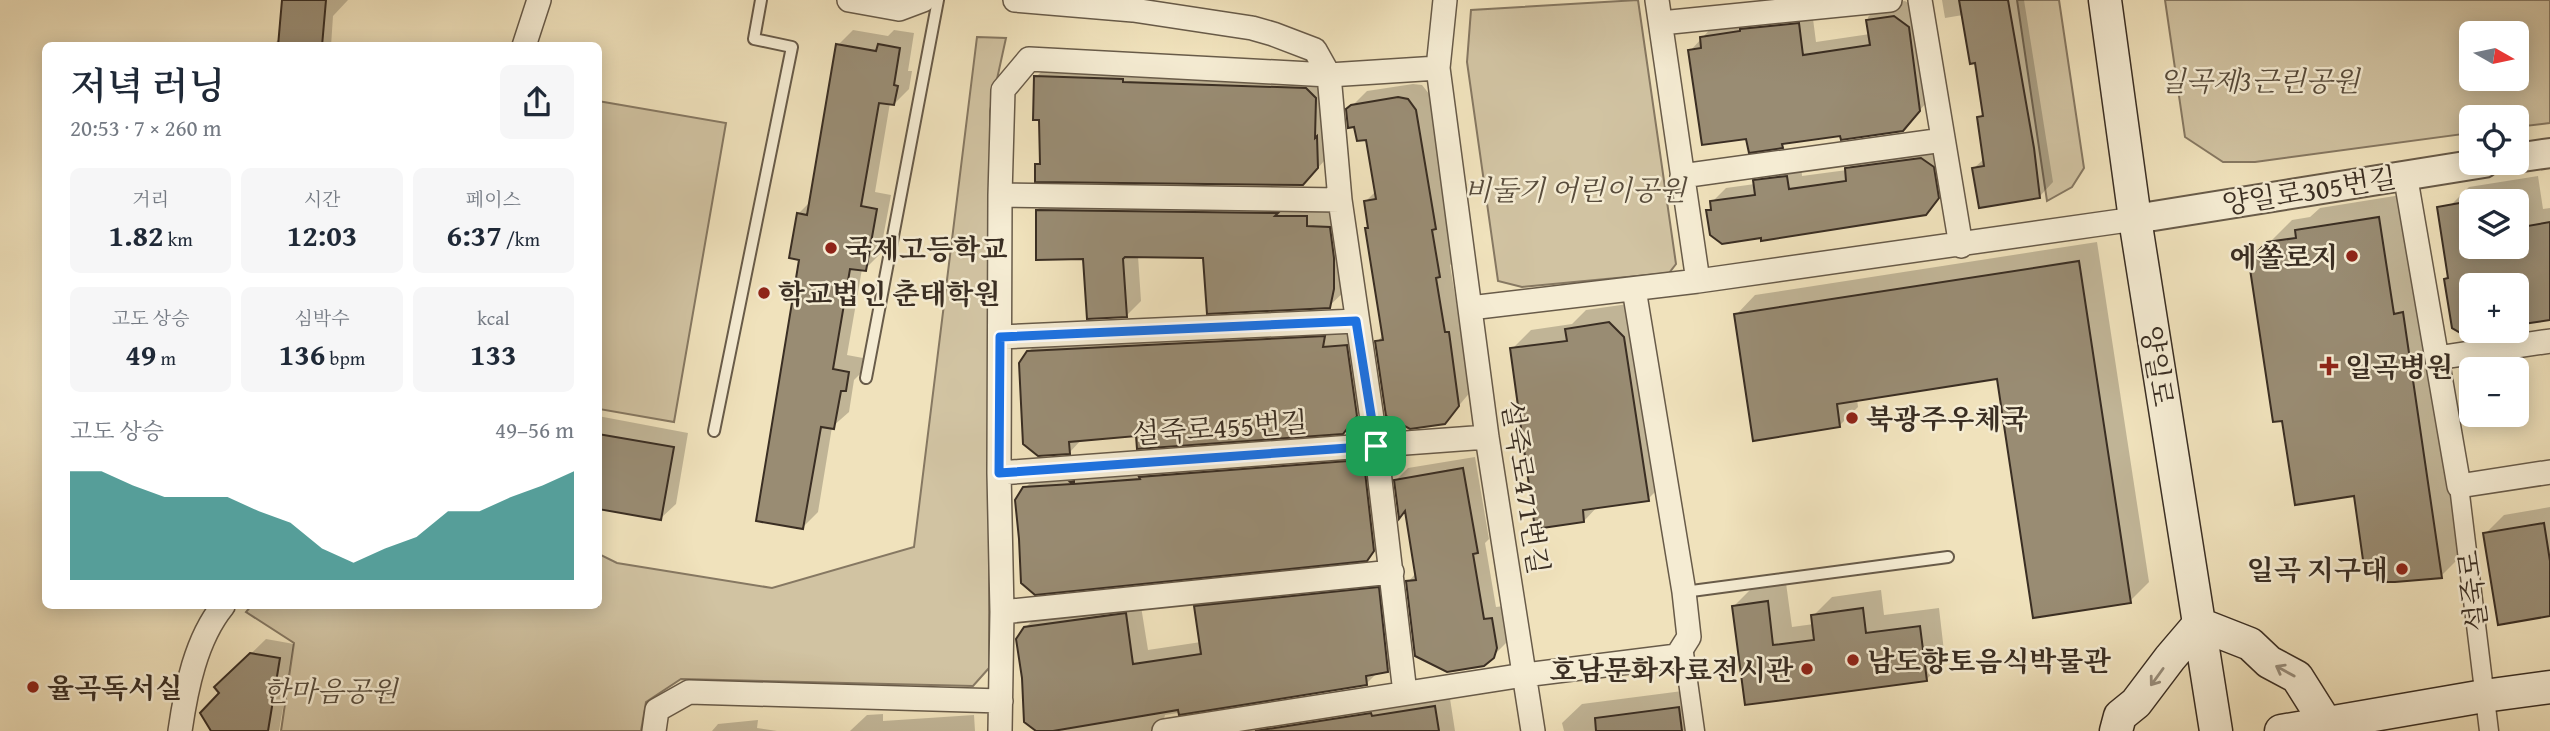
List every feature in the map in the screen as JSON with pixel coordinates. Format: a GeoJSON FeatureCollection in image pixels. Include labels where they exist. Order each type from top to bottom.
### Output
{"type":"FeatureCollection","features":[{"type":"Feature","properties":{"kind":"main road","name":"양일로"},"geometry":{"type":"LineString","coordinates":[[2105,0],[2135,219],[2216,731]]}},
{"type":"Feature","properties":{"kind":"main road"},"geometry":{"type":"LineString","coordinates":[[2116,731],[2120,716],[2136,703],[2199,624],[2250,644],[2269,662],[2297,677],[2324,727]]}},
{"type":"Feature","properties":{"kind":"main road"},"geometry":{"type":"LineString","coordinates":[[2281,731],[2324,727],[2484,696],[2550,687]]}},
{"type":"Feature","properties":{"kind":"street"},"geometry":{"type":"LineString","coordinates":[[525,42],[539,0]]}},
{"type":"Feature","properties":{"kind":"street"},"geometry":{"type":"LineString","coordinates":[[849,0],[899,9],[923,0]]}},
{"type":"Feature","properties":{"kind":"street"},"geometry":{"type":"LineString","coordinates":[[1015,0],[1133,10],[1252,28],[1315,50],[1329,75],[1340,200],[1376,446],[1405,693]]}},
{"type":"Feature","properties":{"kind":"street","name":"설죽로471번길"},"geometry":{"type":"LineString","coordinates":[[1445,0],[1438,68],[1487,437],[1533,731]]}},
{"type":"Feature","properties":{"kind":"street"},"geometry":{"type":"LineString","coordinates":[[1698,281],[1659,11],[1889,0]]}},
{"type":"Feature","properties":{"kind":"street"},"geometry":{"type":"LineString","coordinates":[[1920,0],[1961,246]]}},
{"type":"Feature","properties":{"kind":"street"},"geometry":{"type":"LineString","coordinates":[[1000,731],[1000,195],[1003,90],[1029,59],[1329,75],[1438,68]]}},
{"type":"Feature","properties":{"kind":"street"},"geometry":{"type":"LineString","coordinates":[[1682,176],[1943,141]]}},
{"type":"Feature","properties":{"kind":"street"},"geometry":{"type":"LineString","coordinates":[[2529,156],[2550,153]]}},
{"type":"Feature","properties":{"kind":"street","name":"양일로305번길"},"geometry":{"type":"LineString","coordinates":[[2135,219],[2459,166]]}},
{"type":"Feature","properties":{"kind":"street","name":"설죽로"},"geometry":{"type":"LineString","coordinates":[[2405,174],[2459,486],[2489,731]]}},
{"type":"Feature","properties":{"kind":"street"},"geometry":{"type":"LineString","coordinates":[[1000,195],[1340,200]]}},
{"type":"Feature","properties":{"kind":"street"},"geometry":{"type":"LineString","coordinates":[[1470,308],[1961,246],[2135,219]]}},
{"type":"Feature","properties":{"kind":"street"},"geometry":{"type":"LineString","coordinates":[[1164,731],[1524,675],[1676,656],[1689,637],[1684,592],[1633,289]]}},
{"type":"Feature","properties":{"kind":"street"},"geometry":{"type":"LineString","coordinates":[[1000,337],[1356,321]]}},
{"type":"Feature","properties":{"kind":"street"},"geometry":{"type":"LineString","coordinates":[[2437,358],[2550,341]]}},
{"type":"Feature","properties":{"kind":"street","name":"설죽로455번길"},"geometry":{"type":"LineString","coordinates":[[999,473],[1487,437]]}},
{"type":"Feature","properties":{"kind":"street"},"geometry":{"type":"LineString","coordinates":[[2459,486],[2550,472]]}},
{"type":"Feature","properties":{"kind":"street"},"geometry":{"type":"LineString","coordinates":[[1002,612],[1392,572]]}},
{"type":"Feature","properties":{"kind":"street"},"geometry":{"type":"LineString","coordinates":[[180,731],[195,661],[215,615],[220,609]]}},
{"type":"Feature","properties":{"kind":"street"},"geometry":{"type":"LineString","coordinates":[[1683,646],[1695,731]]}},
{"type":"Feature","properties":{"kind":"street"},"geometry":{"type":"LineString","coordinates":[[654,731],[657,710],[689,692],[1001,701]]}},
{"type":"Feature","properties":{"kind":"street"},"geometry":{"type":"LineString","coordinates":[[184,706],[194,731]]}},
{"type":"Feature","properties":{"kind":"lane"},"geometry":{"type":"LineString","coordinates":[[714,431],[792,47],[754,39],[761,0]]}},
{"type":"Feature","properties":{"kind":"lane"},"geometry":{"type":"LineString","coordinates":[[866,378],[938,0]]}},
{"type":"Feature","properties":{"kind":"lane"},"geometry":{"type":"LineString","coordinates":[[1684,592],[1948,557]]}},
{"type":"Feature","properties":{"kind":"green space","name":"비둘기 어린이공원"},"geometry":{"type":"Polygon","coordinates":[[[1638,0],[1676,264],[1669,273],[1522,287],[1498,281],[1467,62],[1471,10],[1638,0]]]}},
{"type":"Feature","properties":{"kind":"green space"},"geometry":{"type":"Polygon","coordinates":[[[2017,0],[2059,0],[2084,168],[2072,187],[2047,201],[2017,0]]]}},
{"type":"Feature","properties":{"kind":"green space","name":"일곡제3근린공원"},"geometry":{"type":"Polygon","coordinates":[[[2165,0],[2550,0],[2550,123],[2529,126],[2529,105],[2459,105],[2459,135],[2255,162],[2223,162],[2185,137],[2165,0]]]}},
{"type":"Feature","properties":{"kind":"green space","name":"한마음공원"},"geometry":{"type":"Polygon","coordinates":[[[977,37],[1006,38],[990,111],[989,668],[973,686],[681,679],[646,702],[641,731],[281,731],[294,643],[246,612],[248,609],[602,609],[602,556],[617,563],[772,588],[914,547],[977,37]]]}},
{"type":"Feature","properties":{"kind":"green space"},"geometry":{"type":"Polygon","coordinates":[[[602,102],[726,123],[674,422],[602,410],[602,102]]]}},
{"type":"Feature","properties":{"kind":"building"},"geometry":{"type":"Polygon","coordinates":[[[282,0],[326,0],[322,42],[278,42],[282,0]]]}},
{"type":"Feature","properties":{"kind":"building"},"geometry":{"type":"Polygon","coordinates":[[[1959,0],[2008,0],[2040,198],[1979,208],[1972,168],[1984,166],[1977,117],[1983,116],[1975,63],[1970,64],[1959,0]]]}},
{"type":"Feature","properties":{"kind":"building"},"geometry":{"type":"Polygon","coordinates":[[[1894,16],[1909,27],[1920,111],[1903,131],[1841,140],[1840,136],[1782,144],[1783,148],[1749,153],[1746,139],[1702,145],[1688,50],[1701,48],[1700,37],[1740,29],[1799,23],[1803,55],[1870,45],[1866,20],[1894,16]]]}},
{"type":"Feature","properties":{"kind":"building"},"geometry":{"type":"Polygon","coordinates":[[[836,44],[876,51],[878,44],[900,48],[894,85],[898,86],[894,105],[879,103],[861,206],[877,209],[866,271],[850,269],[833,369],[849,372],[846,391],[841,391],[834,429],[821,427],[803,529],[756,521],[799,260],[789,258],[797,213],[807,215],[836,44]]]}},
{"type":"Feature","properties":{"kind":"building"},"geometry":{"type":"Polygon","coordinates":[[[1034,76],[1306,88],[1316,98],[1315,138],[1317,136],[1318,168],[1303,185],[1035,182],[1035,164],[1040,164],[1039,120],[1033,120],[1034,76]]]}},
{"type":"Feature","properties":{"kind":"building"},"geometry":{"type":"Polygon","coordinates":[[[1398,97],[1408,99],[1416,110],[1436,229],[1432,230],[1440,277],[1436,278],[1445,332],[1449,332],[1459,406],[1445,424],[1410,429],[1386,416],[1375,341],[1383,340],[1365,228],[1368,228],[1364,201],[1376,199],[1366,140],[1357,141],[1354,127],[1348,128],[1346,109],[1351,105],[1398,97]]]}},
{"type":"Feature","properties":{"kind":"building"},"geometry":{"type":"Polygon","coordinates":[[[1921,158],[1934,167],[1939,198],[1926,215],[1761,241],[1761,238],[1722,244],[1710,235],[1706,210],[1711,210],[1710,201],[1755,195],[1753,180],[1787,176],[1789,189],[1846,181],[1845,168],[1921,158]]]}},
{"type":"Feature","properties":{"kind":"building"},"geometry":{"type":"Polygon","coordinates":[[[2459,203],[2459,259],[2529,259],[2529,226],[2550,222],[2550,320],[2529,323],[2529,273],[2459,273],[2459,332],[2452,328],[2444,279],[2448,278],[2437,207],[2459,203]]]}},
{"type":"Feature","properties":{"kind":"building"},"geometry":{"type":"Polygon","coordinates":[[[1036,210],[1278,213],[1275,216],[1307,216],[1307,226],[1330,227],[1334,289],[1330,308],[1207,314],[1203,258],[1125,257],[1127,317],[1087,319],[1083,259],[1036,260],[1036,210]]]}},
{"type":"Feature","properties":{"kind":"building"},"geometry":{"type":"Polygon","coordinates":[[[2379,217],[2394,314],[2403,312],[2442,578],[2384,582],[2376,578],[2363,560],[2354,496],[2295,505],[2282,421],[2273,422],[2250,269],[2256,253],[2267,242],[2296,238],[2295,230],[2379,217]]]}},
{"type":"Feature","properties":{"kind":"building"},"geometry":{"type":"Polygon","coordinates":[[[2079,261],[2131,603],[2033,618],[1997,379],[1837,404],[1840,427],[1753,441],[1734,314],[2079,261]]]}},
{"type":"Feature","properties":{"kind":"building"},"geometry":{"type":"Polygon","coordinates":[[[1609,322],[1624,337],[1649,501],[1583,510],[1584,522],[1535,529],[1510,348],[1567,341],[1565,329],[1609,322]]]}},
{"type":"Feature","properties":{"kind":"building"},"geometry":{"type":"Polygon","coordinates":[[[1325,336],[1323,347],[1347,345],[1357,416],[1343,434],[1137,449],[1136,436],[1069,442],[1070,454],[1038,456],[1023,444],[1019,363],[1027,351],[1325,336]]]}},
{"type":"Feature","properties":{"kind":"building"},"geometry":{"type":"Polygon","coordinates":[[[602,435],[674,447],[661,520],[602,510],[602,435]]]}},
{"type":"Feature","properties":{"kind":"building"},"geometry":{"type":"Polygon","coordinates":[[[1361,460],[1364,463],[1374,551],[1367,561],[1035,595],[1021,583],[1015,500],[1023,487],[1361,460]]]}},
{"type":"Feature","properties":{"kind":"building"},"geometry":{"type":"Polygon","coordinates":[[[1463,468],[1478,553],[1473,554],[1484,619],[1492,618],[1497,648],[1494,658],[1484,666],[1447,672],[1415,656],[1406,581],[1416,580],[1405,511],[1399,519],[1394,480],[1463,468]]]}},
{"type":"Feature","properties":{"kind":"building"},"geometry":{"type":"Polygon","coordinates":[[[2544,523],[2550,561],[2550,616],[2498,625],[2483,533],[2544,523]]]}},
{"type":"Feature","properties":{"kind":"building"},"geometry":{"type":"Polygon","coordinates":[[[1379,587],[1388,672],[1366,676],[1367,685],[1179,715],[1178,710],[1053,731],[1036,731],[1024,722],[1022,678],[1016,639],[1024,627],[1126,613],[1133,664],[1201,654],[1194,606],[1379,587]]]}},
{"type":"Feature","properties":{"kind":"building"},"geometry":{"type":"Polygon","coordinates":[[[1768,601],[1773,645],[1814,640],[1811,615],[1863,608],[1866,633],[1920,626],[1927,681],[1745,705],[1732,606],[1768,601]]]}},
{"type":"Feature","properties":{"kind":"building"},"geometry":{"type":"Polygon","coordinates":[[[250,653],[280,658],[268,731],[211,731],[200,713],[219,693],[214,687],[250,653]]]}},
{"type":"Feature","properties":{"kind":"building"},"geometry":{"type":"Polygon","coordinates":[[[1435,706],[1439,731],[1255,731],[1371,713],[1372,716],[1435,706]]]}},
{"type":"Feature","properties":{"kind":"building"},"geometry":{"type":"Polygon","coordinates":[[[1679,707],[1682,731],[1596,731],[1595,718],[1679,707]]]}},
{"type":"Feature","properties":{"kind":"place","name":"국제고등학교"},"geometry":{"type":"Point","coordinates":[831,248]}},
{"type":"Feature","properties":{"kind":"place","name":"에쏠로지"},"geometry":{"type":"Point","coordinates":[2352,256]}},
{"type":"Feature","properties":{"kind":"place","name":"학교법인 춘태학원"},"geometry":{"type":"Point","coordinates":[764,293]}},
{"type":"Feature","properties":{"kind":"place","name":"일곡병원"},"geometry":{"type":"Point","coordinates":[2329,366]}},
{"type":"Feature","properties":{"kind":"place","name":"북광주우체국"},"geometry":{"type":"Point","coordinates":[1852,418]}},
{"type":"Feature","properties":{"kind":"place","name":"일곡 지구대"},"geometry":{"type":"Point","coordinates":[2402,569]}},
{"type":"Feature","properties":{"kind":"place","name":"남도향토음식박물관"},"geometry":{"type":"Point","coordinates":[1853,660]}},
{"type":"Feature","properties":{"kind":"place","name":"호남문화자료전시관"},"geometry":{"type":"Point","coordinates":[1807,669]}},
{"type":"Feature","properties":{"kind":"place","name":"율곡독서실"},"geometry":{"type":"Point","coordinates":[33,687]}},
{"type":"Feature","properties":{"kind":"route"},"geometry":{"type":"LineString","coordinates":[[1356,321],[1376,446],[999,473],[1000,337],[1356,321]]}}]}
